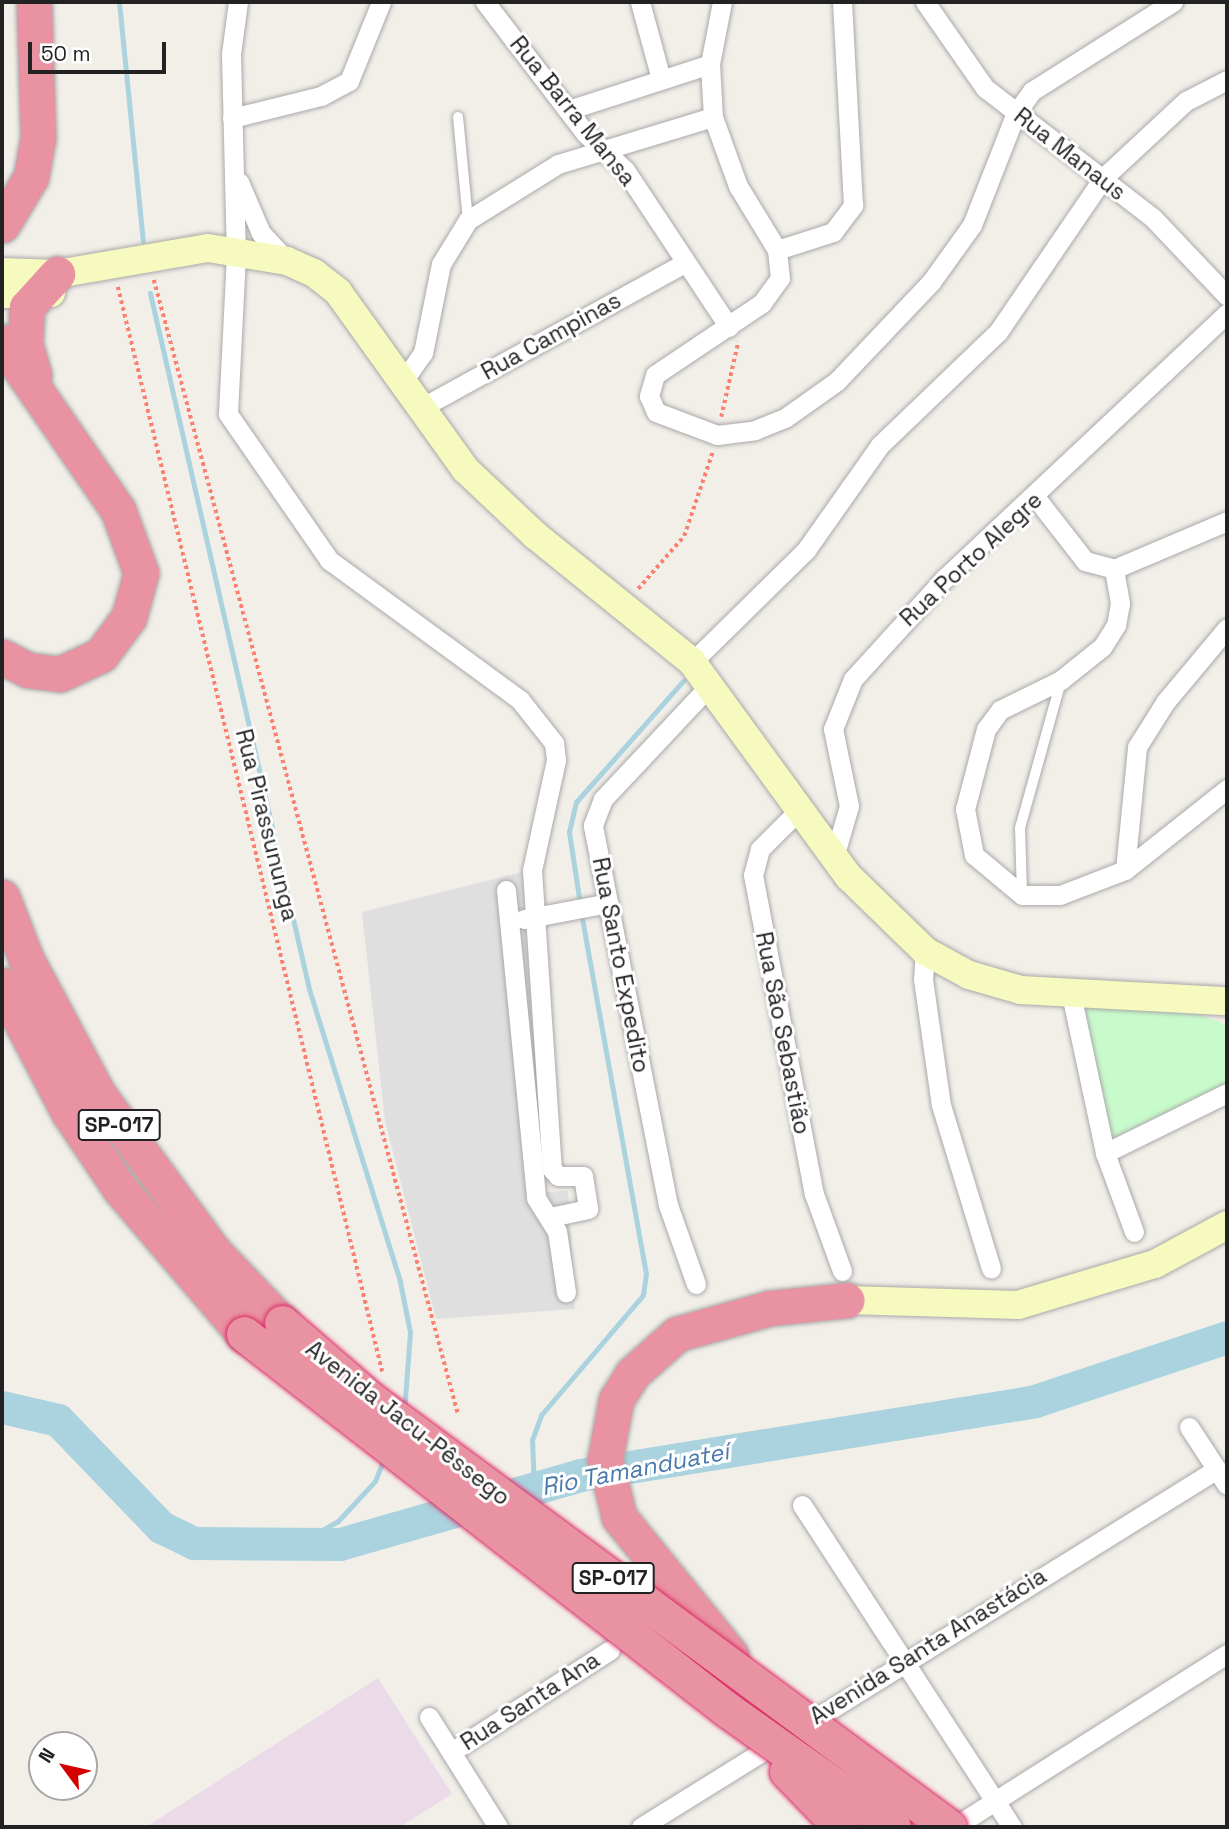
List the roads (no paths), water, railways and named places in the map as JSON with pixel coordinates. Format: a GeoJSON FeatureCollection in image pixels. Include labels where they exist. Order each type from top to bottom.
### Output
{"type":"FeatureCollection","features":[{"type":"Feature","properties":{"kind":"highway"},"geometry":{"type":"LineString","coordinates":[[2,225],[31,177],[38,139],[34,2]]}},
{"type":"Feature","properties":{"kind":"highway"},"geometry":{"type":"LineString","coordinates":[[31,288],[24,325],[37,386]]}},
{"type":"Feature","properties":{"kind":"highway"},"geometry":{"type":"LineString","coordinates":[[2,342],[37,386],[118,510],[141,573],[129,617],[101,655],[60,674],[28,670],[2,657]]}},
{"type":"Feature","properties":{"kind":"highway","name":"Avenida Jacu-Pêssego"},"geometry":{"type":"LineString","coordinates":[[2,897],[31,970],[98,1094],[214,1252],[282,1323],[370,1399],[951,1827]]}},
{"type":"Feature","properties":{"kind":"highway","name":"Avenida Jacu-Pêssego"},"geometry":{"type":"LineString","coordinates":[[2,985],[69,1113],[120,1189],[244,1334],[729,1711],[893,1827]]}},
{"type":"Feature","properties":{"kind":"highway"},"geometry":{"type":"LineString","coordinates":[[758,1684],[635,1542],[619,1517],[605,1459],[616,1400],[652,1352],[709,1321],[770,1308],[844,1286]]}},
{"type":"Feature","properties":{"kind":"highway"},"geometry":{"type":"LineString","coordinates":[[729,1711],[841,1827]]}},
{"type":"Feature","properties":{"kind":"main road"},"geometry":{"type":"LineString","coordinates":[[31,288],[208,248],[233,255],[287,261],[338,292],[419,409],[486,491],[692,662],[711,684],[834,857],[887,919],[925,950],[992,983],[1071,994],[1224,1004]]}},
{"type":"Feature","properties":{"kind":"main road"},"geometry":{"type":"LineString","coordinates":[[2,272],[31,288],[117,281],[210,266],[233,255]]}},
{"type":"Feature","properties":{"kind":"main road"},"geometry":{"type":"LineString","coordinates":[[844,1286],[1018,1305],[1155,1264],[1227,1225]]}},
{"type":"Feature","properties":{"kind":"street"},"geometry":{"type":"LineString","coordinates":[[237,2],[232,118],[233,255],[228,414],[329,559],[520,701],[554,743],[532,870],[552,1169],[558,1176],[583,1176],[588,1209],[550,1217]]}},
{"type":"Feature","properties":{"kind":"street"},"geometry":{"type":"LineString","coordinates":[[232,118],[321,96],[349,81],[381,2]]}},
{"type":"Feature","properties":{"kind":"street","name":"Rua Barra Mansa"},"geometry":{"type":"LineString","coordinates":[[485,2],[568,110],[604,151],[625,170],[683,264],[736,323]]}},
{"type":"Feature","properties":{"kind":"street"},"geometry":{"type":"LineString","coordinates":[[640,2],[661,79]]}},
{"type":"Feature","properties":{"kind":"street"},"geometry":{"type":"LineString","coordinates":[[722,2],[710,64],[713,117],[738,186],[777,250],[781,264],[775,291],[736,323],[670,364],[649,386],[656,412],[717,435],[755,430],[809,402],[931,282],[972,225],[1016,113],[1058,72],[1172,2]]}},
{"type":"Feature","properties":{"kind":"street"},"geometry":{"type":"LineString","coordinates":[[777,250],[833,232],[853,205],[842,2]]}},
{"type":"Feature","properties":{"kind":"street","name":"Rua Manaus"},"geometry":{"type":"LineString","coordinates":[[925,2],[955,53],[1016,113],[1153,218],[1227,296]]}},
{"type":"Feature","properties":{"kind":"street"},"geometry":{"type":"LineString","coordinates":[[568,110],[710,64]]}},
{"type":"Feature","properties":{"kind":"street"},"geometry":{"type":"LineString","coordinates":[[692,662],[806,550],[880,445],[998,332],[1103,178],[1186,101],[1227,80]]}},
{"type":"Feature","properties":{"kind":"street"},"geometry":{"type":"LineString","coordinates":[[401,384],[423,353],[441,264],[468,219],[558,164],[713,117]]}},
{"type":"Feature","properties":{"kind":"street"},"geometry":{"type":"LineString","coordinates":[[233,164],[250,213],[287,261]]}},
{"type":"Feature","properties":{"kind":"street","name":"Rua Campinas"},"geometry":{"type":"LineString","coordinates":[[419,409],[683,264]]}},
{"type":"Feature","properties":{"kind":"street","name":"Rua Porto Alegre"},"geometry":{"type":"LineString","coordinates":[[834,857],[849,806],[833,729],[853,679],[944,579],[1036,498],[1227,313]]}},
{"type":"Feature","properties":{"kind":"street"},"geometry":{"type":"LineString","coordinates":[[1036,498],[1085,561],[1114,569],[1227,521]]}},
{"type":"Feature","properties":{"kind":"street"},"geometry":{"type":"LineString","coordinates":[[1114,569],[1116,625],[1083,666],[1000,710],[986,729],[965,809],[974,855],[1022,895],[1060,895],[1125,870],[1227,789]]}},
{"type":"Feature","properties":{"kind":"street"},"geometry":{"type":"LineString","coordinates":[[1125,870],[1137,747],[1166,701],[1227,628]]}},
{"type":"Feature","properties":{"kind":"street","name":"Rua Santo Expedito"},"geometry":{"type":"LineString","coordinates":[[696,1284],[668,1205],[593,825],[597,810],[711,684]]}},
{"type":"Feature","properties":{"kind":"street","name":"Rua São Sebastião"},"geometry":{"type":"LineString","coordinates":[[800,809],[760,849],[753,875],[814,1194],[844,1286]]}},
{"type":"Feature","properties":{"kind":"street"},"geometry":{"type":"LineString","coordinates":[[506,890],[536,1198],[550,1217],[562,1248],[566,1292]]}},
{"type":"Feature","properties":{"kind":"street"},"geometry":{"type":"LineString","coordinates":[[511,922],[609,903]]}},
{"type":"Feature","properties":{"kind":"street"},"geometry":{"type":"LineString","coordinates":[[925,950],[923,979],[941,1105],[991,1269]]}},
{"type":"Feature","properties":{"kind":"street"},"geometry":{"type":"LineString","coordinates":[[1071,994],[1105,1153],[1134,1232]]}},
{"type":"Feature","properties":{"kind":"street"},"geometry":{"type":"LineString","coordinates":[[1105,1153],[1227,1093]]}},
{"type":"Feature","properties":{"kind":"street"},"geometry":{"type":"LineString","coordinates":[[1189,1427],[1222,1477]]}},
{"type":"Feature","properties":{"kind":"street","name":"Avenida Santa Anastácia"},"geometry":{"type":"LineString","coordinates":[[641,1827],[902,1659],[1222,1477]]}},
{"type":"Feature","properties":{"kind":"street"},"geometry":{"type":"LineString","coordinates":[[802,1505],[1012,1827]]}},
{"type":"Feature","properties":{"kind":"street","name":"Rua Santa Ana"},"geometry":{"type":"LineString","coordinates":[[451,1752],[610,1650]]}},
{"type":"Feature","properties":{"kind":"street"},"geometry":{"type":"LineString","coordinates":[[951,1827],[1227,1654]]}},
{"type":"Feature","properties":{"kind":"street"},"geometry":{"type":"LineString","coordinates":[[429,1717],[498,1827]]}},
{"type":"Feature","properties":{"kind":"lane"},"geometry":{"type":"LineString","coordinates":[[458,117],[468,219]]}},
{"type":"Feature","properties":{"kind":"lane"},"geometry":{"type":"LineString","coordinates":[[1022,895],[1020,828],[1061,680]]}},
{"type":"Feature","properties":{"kind":"waterway"},"geometry":{"type":"LineString","coordinates":[[119,2],[143,241]]}},
{"type":"Feature","properties":{"kind":"waterway"},"geometry":{"type":"LineString","coordinates":[[150,293],[309,989],[400,1282],[410,1332],[404,1411]]}},
{"type":"Feature","properties":{"kind":"waterway"},"geometry":{"type":"LineString","coordinates":[[580,904],[569,832],[576,802],[683,681]]}},
{"type":"Feature","properties":{"kind":"waterway"},"geometry":{"type":"LineString","coordinates":[[534,1486],[532,1440],[541,1415],[643,1295],[646,1274],[581,914]]}},
{"type":"Feature","properties":{"kind":"waterway","name":"Rio Tamanduateí"},"geometry":{"type":"LineString","coordinates":[[2,1407],[58,1420],[161,1527],[194,1543],[340,1544],[580,1475],[1035,1401],[1227,1337]]}},
{"type":"Feature","properties":{"kind":"waterway"},"geometry":{"type":"LineString","coordinates":[[293,1547],[338,1521],[375,1481],[384,1459]]}}]}
